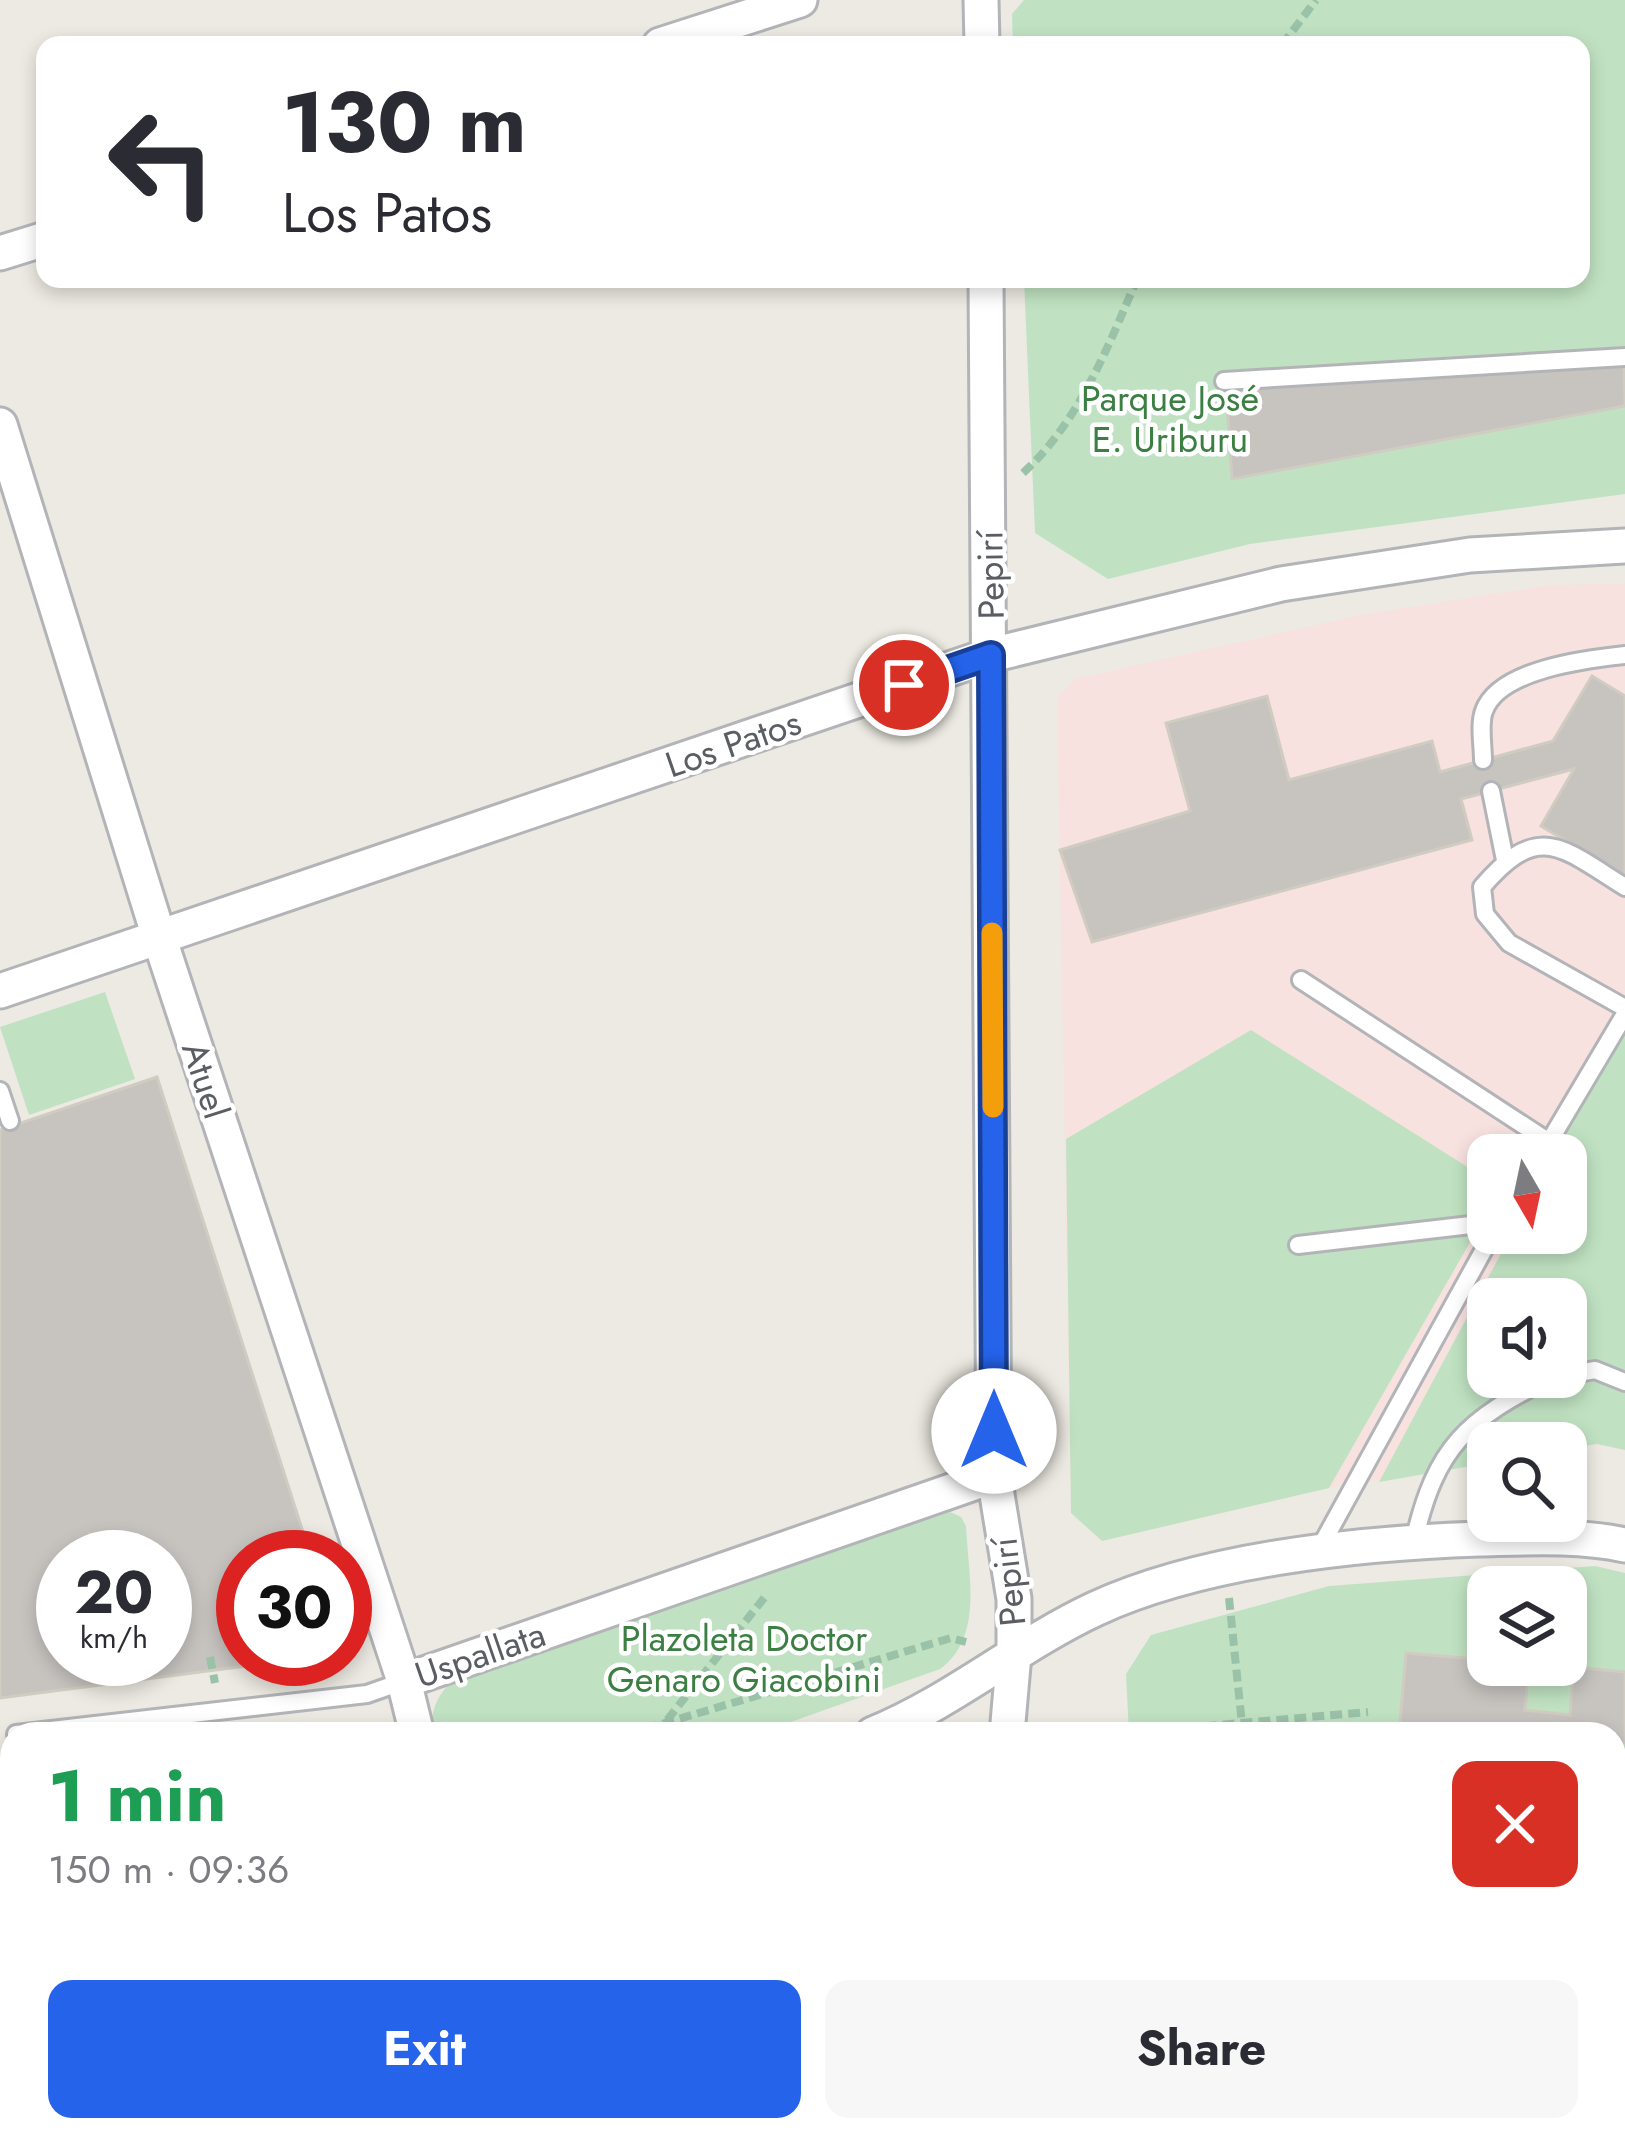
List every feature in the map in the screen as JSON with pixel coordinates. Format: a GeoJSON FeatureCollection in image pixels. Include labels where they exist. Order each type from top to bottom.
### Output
{"type":"FeatureCollection","features":[{"type":"Feature","properties":{"kind":"street"},"geometry":{"type":"LineString","coordinates":[[681,36],[744,9],[800,0]]}},
{"type":"Feature","properties":{"kind":"street"},"geometry":{"type":"LineString","coordinates":[[981,0],[982,36]]}},
{"type":"Feature","properties":{"kind":"street"},"geometry":{"type":"LineString","coordinates":[[0,253],[36,242]]}},
{"type":"Feature","properties":{"kind":"street","name":"Pepirí"},"geometry":{"type":"LineString","coordinates":[[986,288],[994,1477],[1014,1599],[1008,1722]]}},
{"type":"Feature","properties":{"kind":"street","name":"Atuel"},"geometry":{"type":"LineString","coordinates":[[0,425],[159,937],[414,1722]]}},
{"type":"Feature","properties":{"kind":"street","name":"Los Patos"},"geometry":{"type":"LineString","coordinates":[[0,991],[991,655],[1282,584],[1471,555],[1625,546]]}},
{"type":"Feature","properties":{"kind":"street","name":"Uspallata"},"geometry":{"type":"LineString","coordinates":[[404,1681],[994,1477]]}},
{"type":"Feature","properties":{"kind":"street"},"geometry":{"type":"LineString","coordinates":[[897,1722],[952,1695],[1097,1608],[1226,1567],[1414,1541],[1467,1539]]}},
{"type":"Feature","properties":{"kind":"street"},"geometry":{"type":"LineString","coordinates":[[1583,1542],[1625,1545]]}},
{"type":"Feature","properties":{"kind":"lane"},"geometry":{"type":"LineString","coordinates":[[1224,381],[1625,357]]}},
{"type":"Feature","properties":{"kind":"lane"},"geometry":{"type":"LineString","coordinates":[[1483,760],[1484,711],[1496,694],[1536,670],[1625,655]]}},
{"type":"Feature","properties":{"kind":"lane"},"geometry":{"type":"LineString","coordinates":[[1491,791],[1505,860]]}},
{"type":"Feature","properties":{"kind":"lane"},"geometry":{"type":"LineString","coordinates":[[1554,1134],[1625,1011],[1509,943],[1485,914],[1482,887],[1505,860],[1549,844],[1625,887]]}},
{"type":"Feature","properties":{"kind":"lane"},"geometry":{"type":"LineString","coordinates":[[1300,980],[1523,1134]]}},
{"type":"Feature","properties":{"kind":"lane"},"geometry":{"type":"LineString","coordinates":[[0,1091],[10,1120]]}},
{"type":"Feature","properties":{"kind":"lane"},"geometry":{"type":"LineString","coordinates":[[1298,1244],[1467,1225]]}},
{"type":"Feature","properties":{"kind":"lane"},"geometry":{"type":"LineString","coordinates":[[1317,1553],[1481,1254]]}},
{"type":"Feature","properties":{"kind":"lane"},"geometry":{"type":"LineString","coordinates":[[1587,1371],[1625,1382]]}},
{"type":"Feature","properties":{"kind":"lane"},"geometry":{"type":"LineString","coordinates":[[1414,1541],[1425,1493],[1460,1434],[1510,1398]]}},
{"type":"Feature","properties":{"kind":"lane","name":"Uspallata"},"geometry":{"type":"LineString","coordinates":[[120,1722],[367,1694],[404,1681]]}},
{"type":"Feature","properties":{"kind":"path"},"geometry":{"type":"LineString","coordinates":[[1289,36],[1316,0]]}},
{"type":"Feature","properties":{"kind":"path"},"geometry":{"type":"LineString","coordinates":[[989,498],[1030,466],[1055,435],[1099,368],[1133,288]]}},
{"type":"Feature","properties":{"kind":"path"},"geometry":{"type":"LineString","coordinates":[[666,1722],[810,1540]]}},
{"type":"Feature","properties":{"kind":"path"},"geometry":{"type":"LineString","coordinates":[[1226,1567],[1242,1722]]}},
{"type":"Feature","properties":{"kind":"path"},"geometry":{"type":"LineString","coordinates":[[671,1722],[951,1638],[1014,1654]]}},
{"type":"Feature","properties":{"kind":"path"},"geometry":{"type":"LineString","coordinates":[[210,1657],[214,1682]]}},
{"type":"Feature","properties":{"kind":"path"},"geometry":{"type":"LineString","coordinates":[[1290,1722],[1368,1712]]}},
{"type":"Feature","properties":{"kind":"shaded area"},"geometry":{"type":"Polygon","coordinates":[[[1625,583],[1625,1450],[1587,1446],[1587,1422],[1467,1422],[1467,1466],[1329,1488],[1102,1541],[1071,1513],[1057,697],[1075,679],[1361,615],[1544,586],[1625,583]]]}},
{"type":"Feature","properties":{"kind":"green space","name":"Parque José E. Uriburu"},"geometry":{"type":"Polygon","coordinates":[[[1024,0],[1625,0],[1625,494],[1250,544],[1108,579],[1035,533],[1024,288],[1590,288],[1590,36],[1013,36],[1012,14],[1024,0]]]}},
{"type":"Feature","properties":{"kind":"green space"},"geometry":{"type":"Polygon","coordinates":[[[105,992],[135,1079],[29,1115],[0,1027],[105,992]]]}},
{"type":"Feature","properties":{"kind":"green space"},"geometry":{"type":"Polygon","coordinates":[[[1625,1023],[1625,1450],[1587,1446],[1587,1422],[1467,1422],[1467,1467],[1379,1482],[1467,1317],[1467,1398],[1587,1398],[1587,1278],[1488,1278],[1501,1254],[1587,1254],[1587,1134],[1565,1134],[1625,1023]]]}},
{"type":"Feature","properties":{"kind":"green space"},"geometry":{"type":"Polygon","coordinates":[[[1251,1030],[1467,1167],[1467,1248],[1329,1488],[1102,1541],[1071,1513],[1066,1139],[1251,1030]]]}},
{"type":"Feature","properties":{"kind":"green space","name":"Plazoleta Doctor Genaro Giacobini"},"geometry":{"type":"Polygon","coordinates":[[[950,1512],[966,1526],[970,1604],[963,1640],[954,1656],[940,1669],[791,1722],[433,1722],[437,1701],[459,1675],[950,1512]]]}},
{"type":"Feature","properties":{"kind":"green space"},"geometry":{"type":"Polygon","coordinates":[[[1587,1567],[1625,1573],[1625,1722],[1128,1722],[1126,1674],[1151,1635],[1329,1586],[1467,1576],[1467,1686],[1587,1686],[1587,1567]]]}},
{"type":"Feature","properties":{"kind":"building"},"geometry":{"type":"Polygon","coordinates":[[[1624,366],[1625,406],[1232,479],[1226,390],[1624,366]]]}},
{"type":"Feature","properties":{"kind":"building"},"geometry":{"type":"Polygon","coordinates":[[[1592,676],[1625,696],[1625,876],[1541,826],[1574,769],[1461,799],[1472,840],[1092,942],[1060,850],[1190,811],[1166,723],[1267,696],[1289,780],[1432,741],[1440,772],[1553,741],[1592,676]]]}},
{"type":"Feature","properties":{"kind":"building"},"geometry":{"type":"Polygon","coordinates":[[[157,1077],[302,1530],[216,1530],[216,1670],[192,1673],[192,1530],[36,1530],[36,1686],[93,1686],[0,1698],[0,1130],[157,1077]]]}},
{"type":"Feature","properties":{"kind":"building"},"geometry":{"type":"Polygon","coordinates":[[[1406,1653],[1467,1658],[1467,1686],[1527,1686],[1525,1710],[1570,1715],[1572,1686],[1587,1686],[1587,1668],[1625,1672],[1625,1722],[1400,1722],[1406,1653]]]}},
{"type":"Feature","properties":{"kind":"slow traffic"},"geometry":{"type":"LineString","coordinates":[[992,933],[993,1107]]}},
{"type":"Feature","properties":{"kind":"route"},"geometry":{"type":"LineString","coordinates":[[904,685],[991,655],[994,1431]]}}]}
